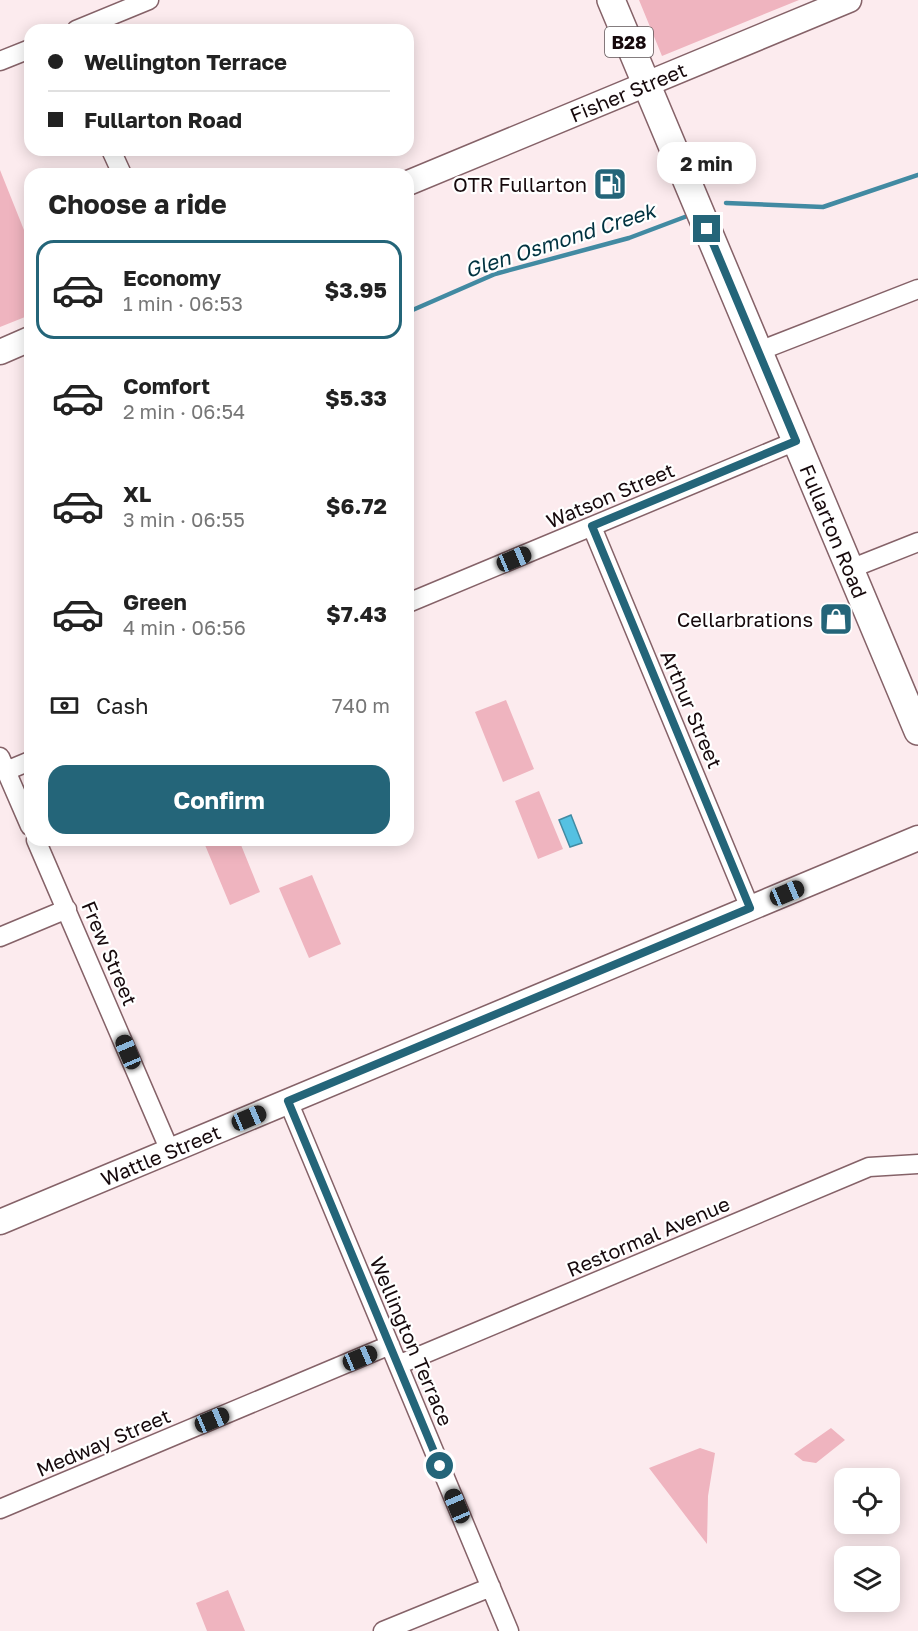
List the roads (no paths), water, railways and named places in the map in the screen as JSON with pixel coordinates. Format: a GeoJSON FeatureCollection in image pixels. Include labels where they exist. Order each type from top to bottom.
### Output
{"type":"FeatureCollection","features":[{"type":"Feature","properties":{"kind":"main road","name":"Fullarton Road"},"geometry":{"type":"LineString","coordinates":[[611,0],[918,731]]}},
{"type":"Feature","properties":{"kind":"street"},"geometry":{"type":"LineString","coordinates":[[91,24],[149,0]]}},
{"type":"Feature","properties":{"kind":"street","name":"Fisher Street"},"geometry":{"type":"LineString","coordinates":[[414,181],[849,0]]}},
{"type":"Feature","properties":{"kind":"street"},"geometry":{"type":"LineString","coordinates":[[0,61],[24,51]]}},
{"type":"Feature","properties":{"kind":"street"},"geometry":{"type":"LineString","coordinates":[[759,351],[918,289]]}},
{"type":"Feature","properties":{"kind":"street"},"geometry":{"type":"LineString","coordinates":[[0,352],[24,342]]}},
{"type":"Feature","properties":{"kind":"street","name":"Watson Street"},"geometry":{"type":"LineString","coordinates":[[414,600],[796,441]]}},
{"type":"Feature","properties":{"kind":"street","name":"Arthur Street"},"geometry":{"type":"LineString","coordinates":[[592,526],[750,908]]}},
{"type":"Feature","properties":{"kind":"street"},"geometry":{"type":"LineString","coordinates":[[850,570],[918,542]]}},
{"type":"Feature","properties":{"kind":"street"},"geometry":{"type":"LineString","coordinates":[[24,762],[3,764],[24,812]]}},
{"type":"Feature","properties":{"kind":"street","name":"Wattle Street"},"geometry":{"type":"LineString","coordinates":[[0,1222],[918,838]]}},
{"type":"Feature","properties":{"kind":"street","name":"Frew Street"},"geometry":{"type":"LineString","coordinates":[[39,846],[170,1151]]}},
{"type":"Feature","properties":{"kind":"street"},"geometry":{"type":"LineString","coordinates":[[0,937],[67,909]]}},
{"type":"Feature","properties":{"kind":"street","name":"Wellington Terrace"},"geometry":{"type":"LineString","coordinates":[[288,1101],[509,1631]]}},
{"type":"Feature","properties":{"kind":"street","name":"Restormal Avenue"},"geometry":{"type":"LineString","coordinates":[[398,1365],[869,1167],[918,1164]]}},
{"type":"Feature","properties":{"kind":"street","name":"Medway Street"},"geometry":{"type":"LineString","coordinates":[[0,1509],[390,1345]]}},
{"type":"Feature","properties":{"kind":"street"},"geometry":{"type":"LineString","coordinates":[[383,1631],[491,1587]]}},
{"type":"Feature","properties":{"kind":"water"},"geometry":{"type":"Polygon","coordinates":[[[571,815],[582,843],[570,847],[559,820],[571,815]]]}},
{"type":"Feature","properties":{"kind":"waterway","name":"Glen Osmond Creek"},"geometry":{"type":"LineString","coordinates":[[726,203],[823,207],[918,175]]}},
{"type":"Feature","properties":{"kind":"waterway","name":"Glen Osmond Creek"},"geometry":{"type":"LineString","coordinates":[[414,309],[495,274],[629,238],[690,215]]}},
{"type":"Feature","properties":{"kind":"place","name":"OTR Fullarton"},"geometry":{"type":"Point","coordinates":[610,184]}},
{"type":"Feature","properties":{"kind":"place","name":"Cellarbrations"},"geometry":{"type":"Point","coordinates":[836,619]}}]}
